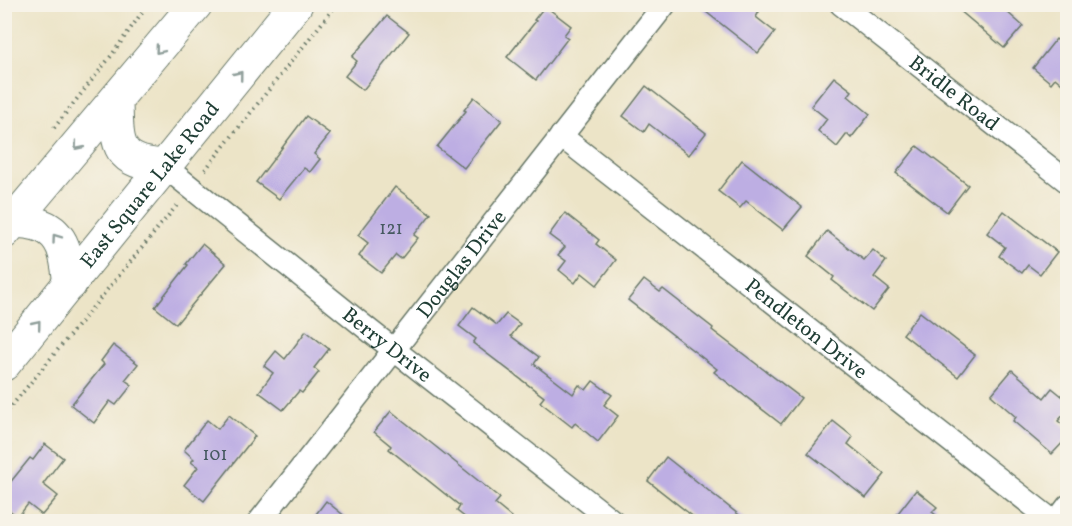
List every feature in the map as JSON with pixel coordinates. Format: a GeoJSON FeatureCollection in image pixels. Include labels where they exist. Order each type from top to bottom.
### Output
{"type":"FeatureCollection","features":[{"type":"Feature","properties":{"kind":"highway"},"geometry":{"type":"LineString","coordinates":[[8,222],[116,101],[196,4]]}},
{"type":"Feature","properties":{"kind":"highway","name":"East Square Lake Road"},"geometry":{"type":"LineString","coordinates":[[4,364],[297,4]]}},
{"type":"Feature","properties":{"kind":"highway"},"geometry":{"type":"LineString","coordinates":[[116,101],[116,134],[125,154],[134,161],[147,165],[164,166]]}},
{"type":"Feature","properties":{"kind":"highway"},"geometry":{"type":"LineString","coordinates":[[8,222],[40,225],[50,229],[64,248],[70,284]]}},
{"type":"Feature","properties":{"kind":"street","name":"Douglas Drive"},"geometry":{"type":"LineString","coordinates":[[259,522],[665,4]]}},
{"type":"Feature","properties":{"kind":"street","name":"Bridle Road"},"geometry":{"type":"LineString","coordinates":[[841,4],[1068,182]]}},
{"type":"Feature","properties":{"kind":"street","name":"Pendleton Drive"},"geometry":{"type":"LineString","coordinates":[[561,136],[1055,522]]}},
{"type":"Feature","properties":{"kind":"street","name":"Berry Drive"},"geometry":{"type":"LineString","coordinates":[[164,166],[614,522]]}},
{"type":"Feature","properties":{"kind":"street"},"geometry":{"type":"LineString","coordinates":[[1055,522],[1068,507]]}},
{"type":"Feature","properties":{"kind":"path"},"geometry":{"type":"LineString","coordinates":[[51,131],[93,80],[148,4]]}},
{"type":"Feature","properties":{"kind":"path"},"geometry":{"type":"LineString","coordinates":[[205,170],[337,4]]}},
{"type":"Feature","properties":{"kind":"path"},"geometry":{"type":"LineString","coordinates":[[4,415],[178,204]]}},
{"type":"Feature","properties":{"kind":"building"},"geometry":{"type":"Polygon","coordinates":[[[696,4],[749,4],[759,12],[756,17],[775,32],[758,53],[696,4]]]}},
{"type":"Feature","properties":{"kind":"building"},"geometry":{"type":"Polygon","coordinates":[[[952,4],[998,4],[1023,26],[1004,48],[952,4]]]}},
{"type":"Feature","properties":{"kind":"building"},"geometry":{"type":"Polygon","coordinates":[[[545,6],[571,26],[564,35],[568,38],[536,80],[507,57],[545,6]]]}},
{"type":"Feature","properties":{"kind":"building"},"geometry":{"type":"Polygon","coordinates":[[[387,16],[409,33],[363,90],[345,76],[357,61],[352,57],[387,16]]]}},
{"type":"Feature","properties":{"kind":"building"},"geometry":{"type":"Polygon","coordinates":[[[1056,39],[1068,49],[1068,89],[1055,78],[1051,83],[1033,68],[1056,39]]]}},
{"type":"Feature","properties":{"kind":"building"},"geometry":{"type":"Polygon","coordinates":[[[834,77],[852,91],[848,96],[870,114],[851,138],[847,134],[837,147],[818,131],[827,119],[811,106],[834,77]]]}},
{"type":"Feature","properties":{"kind":"building"},"geometry":{"type":"Polygon","coordinates":[[[646,86],[706,133],[689,155],[649,124],[644,132],[623,116],[646,86]]]}},
{"type":"Feature","properties":{"kind":"building"},"geometry":{"type":"Polygon","coordinates":[[[474,97],[502,120],[464,168],[437,147],[466,111],[464,110],[474,97]]]}},
{"type":"Feature","properties":{"kind":"building"},"geometry":{"type":"Polygon","coordinates":[[[306,116],[330,134],[314,154],[320,159],[310,172],[304,168],[279,199],[256,182],[306,116]]]}},
{"type":"Feature","properties":{"kind":"building"},"geometry":{"type":"Polygon","coordinates":[[[917,146],[968,185],[947,212],[896,173],[917,146]]]}},
{"type":"Feature","properties":{"kind":"building"},"geometry":{"type":"Polygon","coordinates":[[[742,160],[802,207],[783,230],[746,201],[740,208],[718,191],[742,160]]]}},
{"type":"Feature","properties":{"kind":"building"},"geometry":{"type":"Polygon","coordinates":[[[395,187],[431,214],[414,235],[418,238],[401,259],[396,255],[381,273],[359,256],[368,243],[358,235],[395,187]]]}},
{"type":"Feature","properties":{"kind":"building"},"geometry":{"type":"Polygon","coordinates":[[[1004,211],[1057,252],[1040,274],[1028,265],[1022,273],[999,256],[1005,247],[987,233],[1004,211]]]}},
{"type":"Feature","properties":{"kind":"building"},"geometry":{"type":"Polygon","coordinates":[[[565,213],[599,240],[596,244],[616,260],[597,285],[582,273],[575,283],[559,270],[566,261],[558,255],[565,247],[549,235],[565,213]]]}},
{"type":"Feature","properties":{"kind":"building"},"geometry":{"type":"Polygon","coordinates":[[[827,231],[864,260],[873,250],[886,261],[874,277],[889,289],[872,311],[832,280],[834,277],[808,256],[827,231]]]}},
{"type":"Feature","properties":{"kind":"building"},"geometry":{"type":"Polygon","coordinates":[[[202,244],[226,264],[176,324],[155,307],[202,244]]]}},
{"type":"Feature","properties":{"kind":"building"},"geometry":{"type":"Polygon","coordinates":[[[644,280],[660,292],[663,289],[713,328],[712,330],[801,398],[781,424],[714,372],[717,369],[628,300],[644,280]]]}},
{"type":"Feature","properties":{"kind":"building"},"geometry":{"type":"Polygon","coordinates":[[[473,307],[497,325],[506,314],[520,324],[511,336],[539,357],[534,364],[573,394],[579,385],[586,390],[593,381],[612,395],[604,405],[618,416],[598,442],[575,423],[572,427],[540,402],[544,397],[473,343],[476,339],[459,326],[473,307]]]}},
{"type":"Feature","properties":{"kind":"building"},"geometry":{"type":"Polygon","coordinates":[[[920,312],[975,355],[958,377],[903,334],[920,312]]]}},
{"type":"Feature","properties":{"kind":"building"},"geometry":{"type":"Polygon","coordinates":[[[306,331],[329,349],[314,368],[319,372],[302,393],[299,391],[283,410],[259,392],[273,373],[264,366],[276,351],[285,359],[306,331]]]}},
{"type":"Feature","properties":{"kind":"building"},"geometry":{"type":"Polygon","coordinates":[[[113,345],[138,364],[125,380],[132,385],[116,405],[110,401],[94,423],[71,405],[104,364],[101,361],[113,345]]]}},
{"type":"Feature","properties":{"kind":"building"},"geometry":{"type":"Polygon","coordinates":[[[1012,370],[1044,398],[1052,388],[1068,401],[1068,410],[1058,421],[1068,429],[1068,437],[1052,454],[1013,421],[1016,417],[991,395],[1012,370]]]}},
{"type":"Feature","properties":{"kind":"building"},"geometry":{"type":"Polygon","coordinates":[[[391,411],[500,498],[495,504],[517,522],[471,522],[457,511],[460,506],[389,449],[391,446],[374,432],[391,411]]]}},
{"type":"Feature","properties":{"kind":"building"},"geometry":{"type":"Polygon","coordinates":[[[229,415],[255,436],[204,501],[184,485],[198,467],[191,462],[194,459],[184,450],[207,420],[218,429],[229,415]]]}},
{"type":"Feature","properties":{"kind":"building"},"geometry":{"type":"Polygon","coordinates":[[[833,421],[853,437],[848,444],[885,474],[866,498],[808,453],[833,421]]]}},
{"type":"Feature","properties":{"kind":"building"},"geometry":{"type":"Polygon","coordinates":[[[45,444],[63,458],[43,484],[58,496],[42,515],[28,504],[18,517],[4,506],[4,490],[30,458],[33,460],[45,444]]]}},
{"type":"Feature","properties":{"kind":"building"},"geometry":{"type":"Polygon","coordinates":[[[666,457],[748,522],[700,522],[648,481],[666,457]]]}},
{"type":"Feature","properties":{"kind":"building"},"geometry":{"type":"Polygon","coordinates":[[[916,490],[937,507],[932,512],[945,522],[891,522],[916,490]]]}},
{"type":"Feature","properties":{"kind":"building"},"geometry":{"type":"Polygon","coordinates":[[[326,501],[352,522],[310,522],[326,501]]]}}]}
